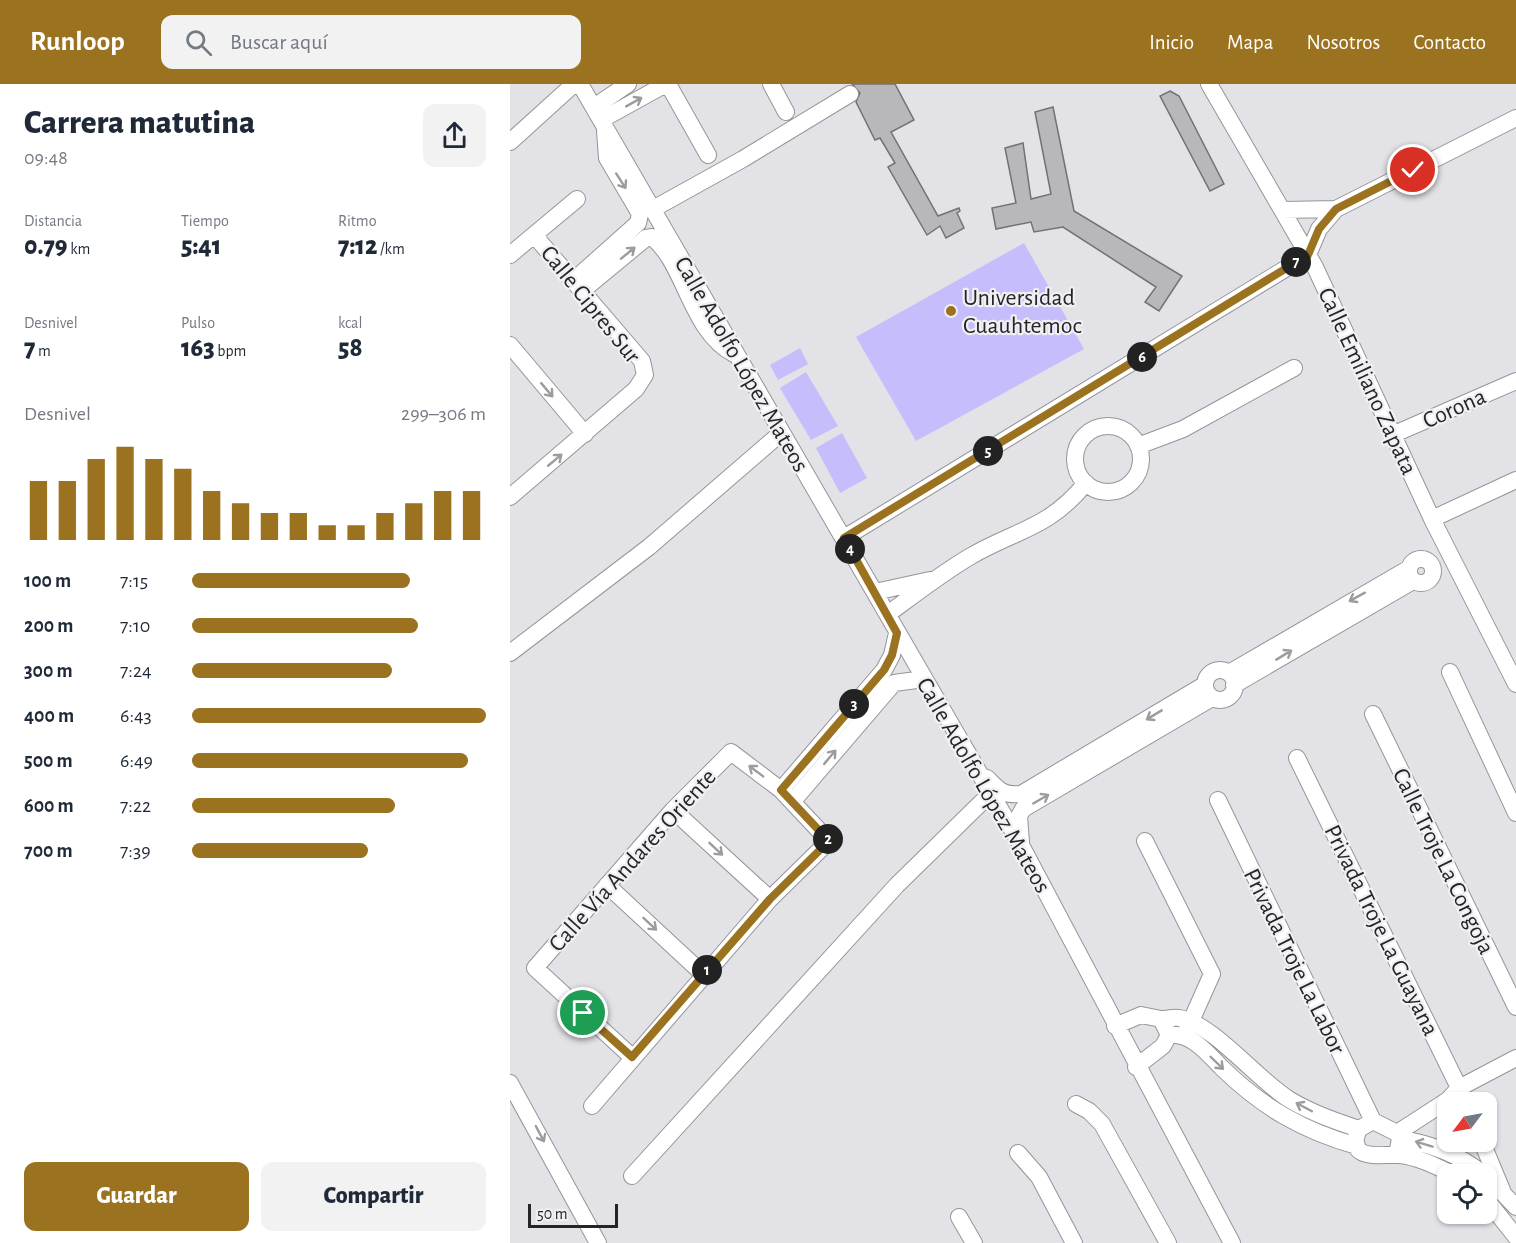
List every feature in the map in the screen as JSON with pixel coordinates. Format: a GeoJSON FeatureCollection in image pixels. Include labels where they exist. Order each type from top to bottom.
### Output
{"type":"FeatureCollection","features":[{"type":"Feature","properties":{"kind":"street"},"geometry":{"type":"LineString","coordinates":[[510,142],[574,84]]}},
{"type":"Feature","properties":{"kind":"street","name":"Calle Adolfo López Mateos"},"geometry":{"type":"LineString","coordinates":[[580,84],[1021,845],[1136,1067],[1232,1243]]}},
{"type":"Feature","properties":{"kind":"street"},"geometry":{"type":"LineString","coordinates":[[578,285],[638,223],[640,214],[607,158],[600,118],[628,84]]}},
{"type":"Feature","properties":{"kind":"street"},"geometry":{"type":"LineString","coordinates":[[600,118],[667,84],[708,155]]}},
{"type":"Feature","properties":{"kind":"street"},"geometry":{"type":"LineString","coordinates":[[771,84],[786,112]]}},
{"type":"Feature","properties":{"kind":"street","name":"Calle Emiliano Zapata"},"geometry":{"type":"LineString","coordinates":[[1209,84],[1308,255],[1432,519],[1516,684]]}},
{"type":"Feature","properties":{"kind":"street"},"geometry":{"type":"LineString","coordinates":[[653,209],[743,159],[850,94]]}},
{"type":"Feature","properties":{"kind":"street"},"geometry":{"type":"LineString","coordinates":[[844,538],[1308,255],[1319,229],[1336,209],[1516,118]]}},
{"type":"Feature","properties":{"kind":"street"},"geometry":{"type":"LineString","coordinates":[[510,255],[577,200]]}},
{"type":"Feature","properties":{"kind":"street"},"geometry":{"type":"LineString","coordinates":[[1283,210],[1336,209]]}},
{"type":"Feature","properties":{"kind":"street","name":"Calle Cipres Sur"},"geometry":{"type":"LineString","coordinates":[[534,235],[642,361],[645,375],[636,389],[585,434]]}},
{"type":"Feature","properties":{"kind":"street"},"geometry":{"type":"LineString","coordinates":[[578,285],[646,238],[652,237],[667,257],[715,341],[737,356]]}},
{"type":"Feature","properties":{"kind":"street"},"geometry":{"type":"LineString","coordinates":[[510,345],[585,434],[510,496]]}},
{"type":"Feature","properties":{"kind":"street"},"geometry":{"type":"LineString","coordinates":[[1138,446],[1183,429],[1294,368]]}},
{"type":"Feature","properties":{"kind":"street","name":"Corona"},"geometry":{"type":"LineString","coordinates":[[1392,435],[1516,381]]}},
{"type":"Feature","properties":{"kind":"street"},"geometry":{"type":"LineString","coordinates":[[1112,426],[1123,429],[1138,446],[1140,468],[1127,486],[1106,492],[1086,483],[1079,475],[1075,455],[1078,445],[1092,429],[1112,426]]}},
{"type":"Feature","properties":{"kind":"street"},"geometry":{"type":"LineString","coordinates":[[510,653],[649,547],[781,433]]}},
{"type":"Feature","properties":{"kind":"street"},"geometry":{"type":"LineString","coordinates":[[1432,519],[1516,480]]}},
{"type":"Feature","properties":{"kind":"street"},"geometry":{"type":"LineString","coordinates":[[888,614],[938,578],[986,548],[1046,521],[1069,504],[1086,483]]}},
{"type":"Feature","properties":{"kind":"street"},"geometry":{"type":"LineString","coordinates":[[1208,692],[1221,700],[1229,697],[1232,679],[1411,575]]}},
{"type":"Feature","properties":{"kind":"street"},"geometry":{"type":"LineString","coordinates":[[875,592],[938,578]]}},
{"type":"Feature","properties":{"kind":"street"},"geometry":{"type":"LineString","coordinates":[[787,796],[884,670],[892,655],[897,633]]}},
{"type":"Feature","properties":{"kind":"street"},"geometry":{"type":"LineString","coordinates":[[1208,692],[1211,673],[1220,670],[1232,679]]}},
{"type":"Feature","properties":{"kind":"street"},"geometry":{"type":"LineString","coordinates":[[1450,672],[1516,813]]}},
{"type":"Feature","properties":{"kind":"street"},"geometry":{"type":"LineString","coordinates":[[787,796],[894,683],[924,680]]}},
{"type":"Feature","properties":{"kind":"street"},"geometry":{"type":"LineString","coordinates":[[1021,845],[1019,816],[1023,809],[1123,742],[1208,692]]}},
{"type":"Feature","properties":{"kind":"street","name":"Calle Troje La Congoja"},"geometry":{"type":"LineString","coordinates":[[1373,714],[1516,1007]]}},
{"type":"Feature","properties":{"kind":"street"},"geometry":{"type":"LineString","coordinates":[[977,771],[989,779],[997,790],[1009,796],[1021,794],[1123,742]]}},
{"type":"Feature","properties":{"kind":"street","name":"Calle Vía Andares Oriente"},"geometry":{"type":"LineString","coordinates":[[632,1057],[535,968],[673,810],[731,752],[787,796]]}},
{"type":"Feature","properties":{"kind":"street","name":"Privada Troje La Guayana"},"geometry":{"type":"LineString","coordinates":[[1297,758],[1457,1092]]}},
{"type":"Feature","properties":{"kind":"street"},"geometry":{"type":"LineString","coordinates":[[632,1176],[897,885],[990,794]]}},
{"type":"Feature","properties":{"kind":"street"},"geometry":{"type":"LineString","coordinates":[[592,1106],[703,974],[770,899],[829,841],[787,796]]}},
{"type":"Feature","properties":{"kind":"street","name":"Privada Troje La Labor"},"geometry":{"type":"LineString","coordinates":[[1218,800],[1366,1125]]}},
{"type":"Feature","properties":{"kind":"street"},"geometry":{"type":"LineString","coordinates":[[673,810],[770,899]]}},
{"type":"Feature","properties":{"kind":"street"},"geometry":{"type":"LineString","coordinates":[[1136,1067],[1181,1031],[1212,974],[1145,841]]}},
{"type":"Feature","properties":{"kind":"street"},"geometry":{"type":"LineString","coordinates":[[607,885],[703,974]]}},
{"type":"Feature","properties":{"kind":"street"},"geometry":{"type":"LineString","coordinates":[[1115,1026],[1141,1016],[1161,1019],[1178,1017],[1181,1031]]}},
{"type":"Feature","properties":{"kind":"street"},"geometry":{"type":"LineString","coordinates":[[1161,1019],[1202,1048],[1266,1107],[1315,1134],[1357,1146],[1366,1155],[1376,1157],[1437,1113]]}},
{"type":"Feature","properties":{"kind":"street"},"geometry":{"type":"LineString","coordinates":[[1181,1031],[1212,1034],[1264,1081],[1290,1100],[1324,1118],[1366,1125],[1437,1167]]}},
{"type":"Feature","properties":{"kind":"street"},"geometry":{"type":"LineString","coordinates":[[1466,1092],[1516,1058]]}},
{"type":"Feature","properties":{"kind":"street"},"geometry":{"type":"LineString","coordinates":[[1469,1092],[1516,1069]]}},
{"type":"Feature","properties":{"kind":"street"},"geometry":{"type":"LineString","coordinates":[[510,1083],[598,1243]]}},
{"type":"Feature","properties":{"kind":"street"},"geometry":{"type":"LineString","coordinates":[[1076,1104],[1089,1111],[1102,1124],[1168,1243]]}},
{"type":"Feature","properties":{"kind":"street"},"geometry":{"type":"LineString","coordinates":[[1357,1146],[1355,1138],[1366,1125]]}},
{"type":"Feature","properties":{"kind":"street"},"geometry":{"type":"LineString","coordinates":[[1398,1142],[1415,1141],[1451,1154],[1466,1164]]}},
{"type":"Feature","properties":{"kind":"street"},"geometry":{"type":"LineString","coordinates":[[1486,1152],[1502,1190]]}},
{"type":"Feature","properties":{"kind":"street"},"geometry":{"type":"LineString","coordinates":[[1018,1153],[1039,1177],[1074,1243]]}},
{"type":"Feature","properties":{"kind":"street"},"geometry":{"type":"LineString","coordinates":[[1497,1186],[1516,1207]]}},
{"type":"Feature","properties":{"kind":"street"},"geometry":{"type":"LineString","coordinates":[[1497,1213],[1516,1237]]}},
{"type":"Feature","properties":{"kind":"street"},"geometry":{"type":"LineString","coordinates":[[959,1217],[974,1243]]}},
{"type":"Feature","properties":{"kind":"shaded area"},"geometry":{"type":"Polygon","coordinates":[[[1024,243],[1084,349],[916,441],[856,337],[1024,243]]]}},
{"type":"Feature","properties":{"kind":"shaded area"},"geometry":{"type":"Polygon","coordinates":[[[800,348],[808,364],[778,380],[770,365],[800,348]]]}},
{"type":"Feature","properties":{"kind":"shaded area"},"geometry":{"type":"Polygon","coordinates":[[[806,372],[838,426],[811,440],[780,388],[806,372]]]}},
{"type":"Feature","properties":{"kind":"shaded area"},"geometry":{"type":"Polygon","coordinates":[[[842,433],[867,478],[840,493],[816,448],[842,433]]]}},
{"type":"Feature","properties":{"kind":"building"},"geometry":{"type":"Polygon","coordinates":[[[852,84],[895,84],[914,120],[891,132],[938,216],[959,208],[960,211],[957,213],[964,228],[946,238],[940,226],[927,235],[888,167],[895,163],[880,138],[875,140],[856,102],[860,93],[852,84]]]}},
{"type":"Feature","properties":{"kind":"building"},"geometry":{"type":"Polygon","coordinates":[[[1170,91],[1179,96],[1224,184],[1210,191],[1160,96],[1170,91]]]}},
{"type":"Feature","properties":{"kind":"building"},"geometry":{"type":"Polygon","coordinates":[[[1053,107],[1074,211],[1182,276],[1159,311],[1145,302],[1156,287],[1063,227],[1034,232],[1031,222],[996,229],[992,208],[1016,203],[1005,148],[1023,143],[1031,199],[1051,194],[1035,112],[1053,107]]]}},
{"type":"Feature","properties":{"kind":"place","name":"Universidad Cuauhtemoc"},"geometry":{"type":"Point","coordinates":[951,311]}},
{"type":"Feature","properties":{"kind":"route"},"geometry":{"type":"LineString","coordinates":[[583,1013],[632,1057],[770,899],[829,841],[781,790],[884,670],[892,655],[897,633],[844,538],[1308,255],[1319,229],[1336,209],[1413,170]]}}]}
